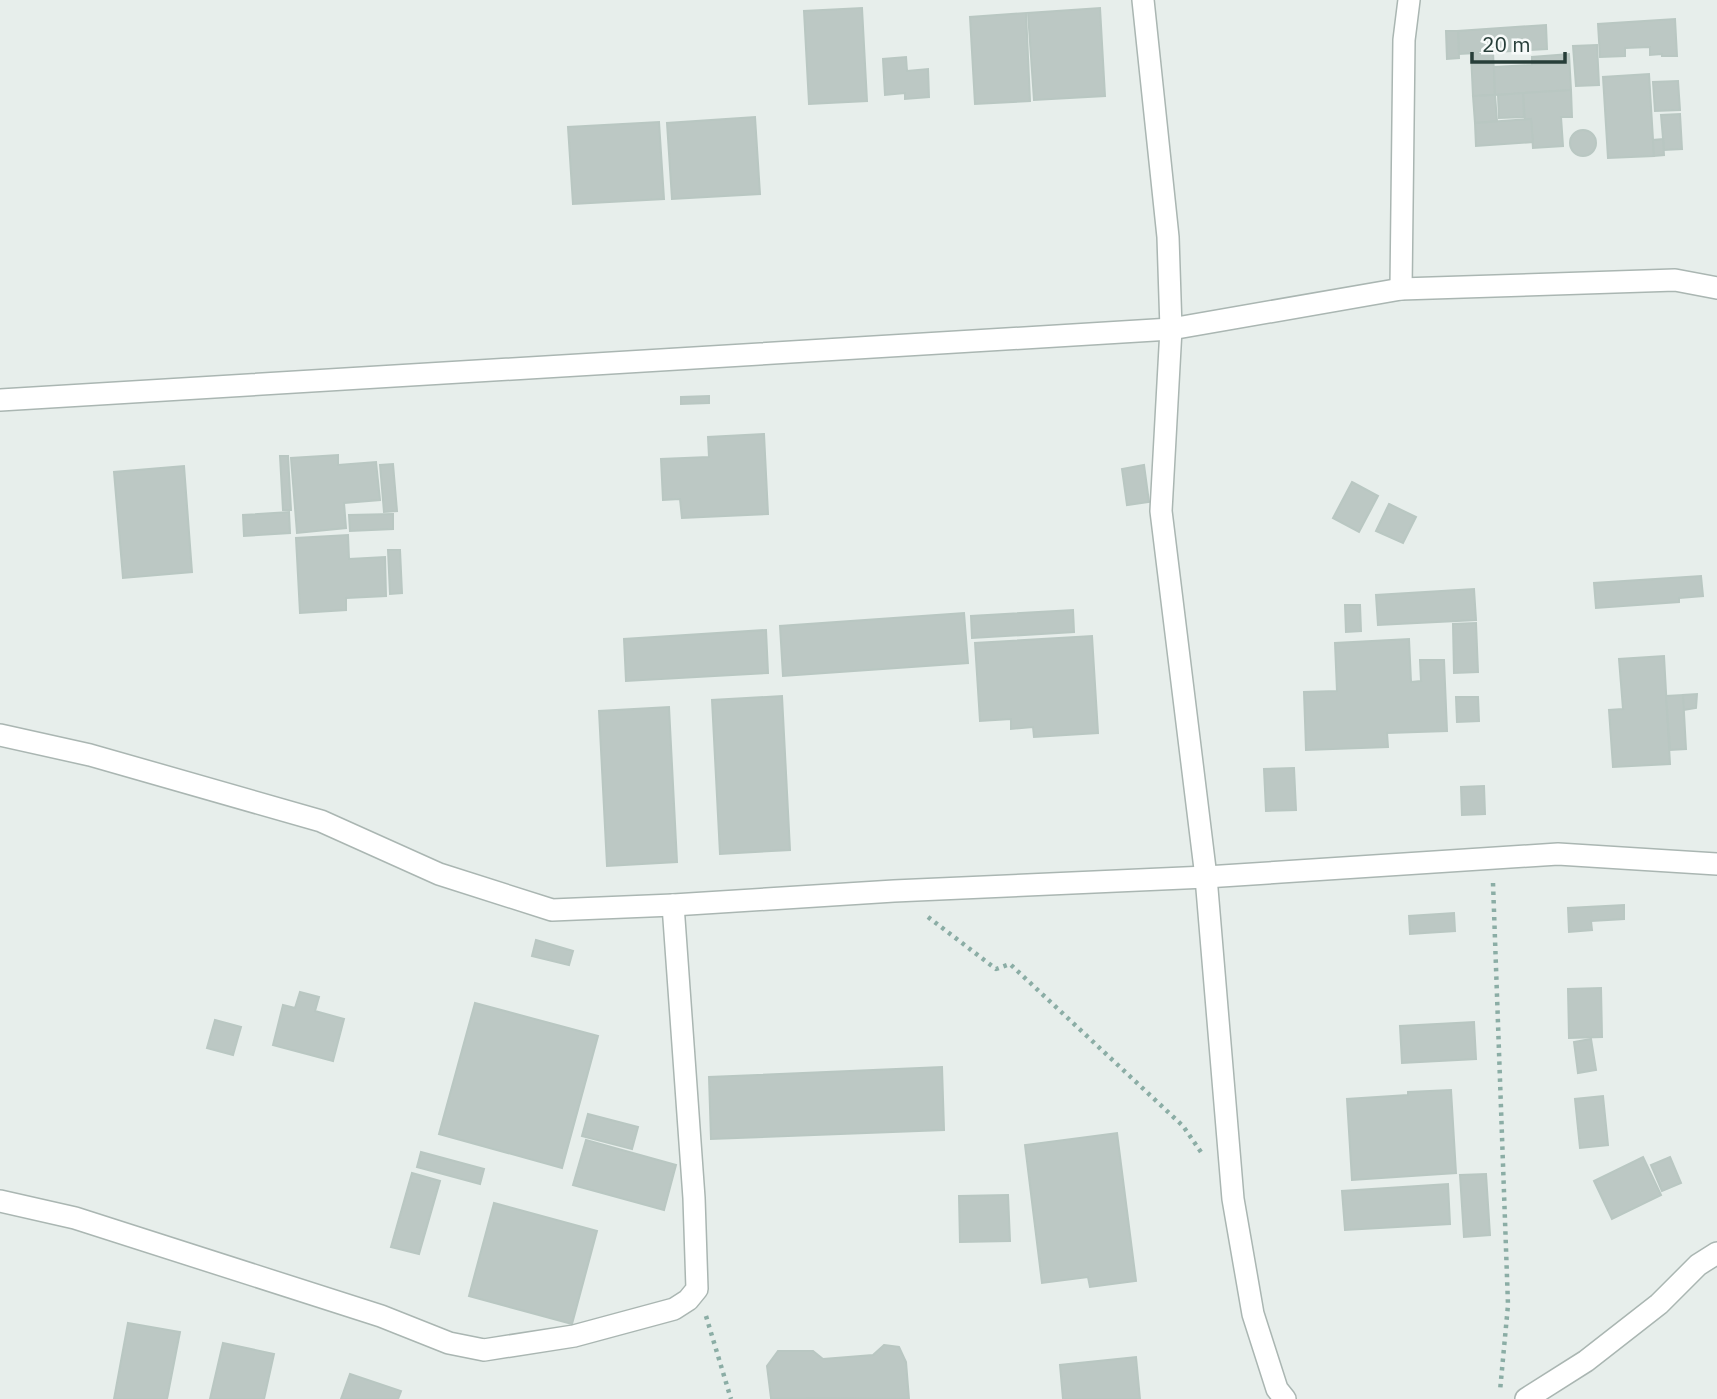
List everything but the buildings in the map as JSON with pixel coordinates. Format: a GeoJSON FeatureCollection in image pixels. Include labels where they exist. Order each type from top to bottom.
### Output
{"type":"FeatureCollection","features":[{"type":"Feature","properties":{"kind":"street"},"geometry":{"type":"LineString","coordinates":[[1143,0],[1168,237],[1171,329],[1161,511],[1206,877],[1233,1199],[1253,1314],[1277,1389],[1284,1399]]}},
{"type":"Feature","properties":{"kind":"street"},"geometry":{"type":"LineString","coordinates":[[1401,289],[1405,40],[1409,0]]}},
{"type":"Feature","properties":{"kind":"street"},"geometry":{"type":"LineString","coordinates":[[0,400],[1171,329],[1401,289],[1675,280],[1717,288]]}},
{"type":"Feature","properties":{"kind":"street"},"geometry":{"type":"LineString","coordinates":[[0,735],[90,755],[321,821],[439,874],[552,910],[1206,877],[1558,854],[1717,864]]}},
{"type":"Feature","properties":{"kind":"street"},"geometry":{"type":"LineString","coordinates":[[0,1201],[75,1218],[381,1317],[449,1343],[484,1350],[574,1336],[674,1309],[688,1300],[697,1289],[694,1198],[673,905]]}},
{"type":"Feature","properties":{"kind":"street"},"geometry":{"type":"LineString","coordinates":[[1526,1399],[1586,1361],[1659,1304],[1698,1265],[1717,1253]]}},
{"type":"Feature","properties":{"kind":"path"},"geometry":{"type":"LineString","coordinates":[[1492,858],[1508,1305],[1499,1399]]}},
{"type":"Feature","properties":{"kind":"path"},"geometry":{"type":"LineString","coordinates":[[894,891],[996,969],[1010,964],[1182,1126],[1204,1157]]}},
{"type":"Feature","properties":{"kind":"path"},"geometry":{"type":"LineString","coordinates":[[697,1289],[732,1399]]}}]}
